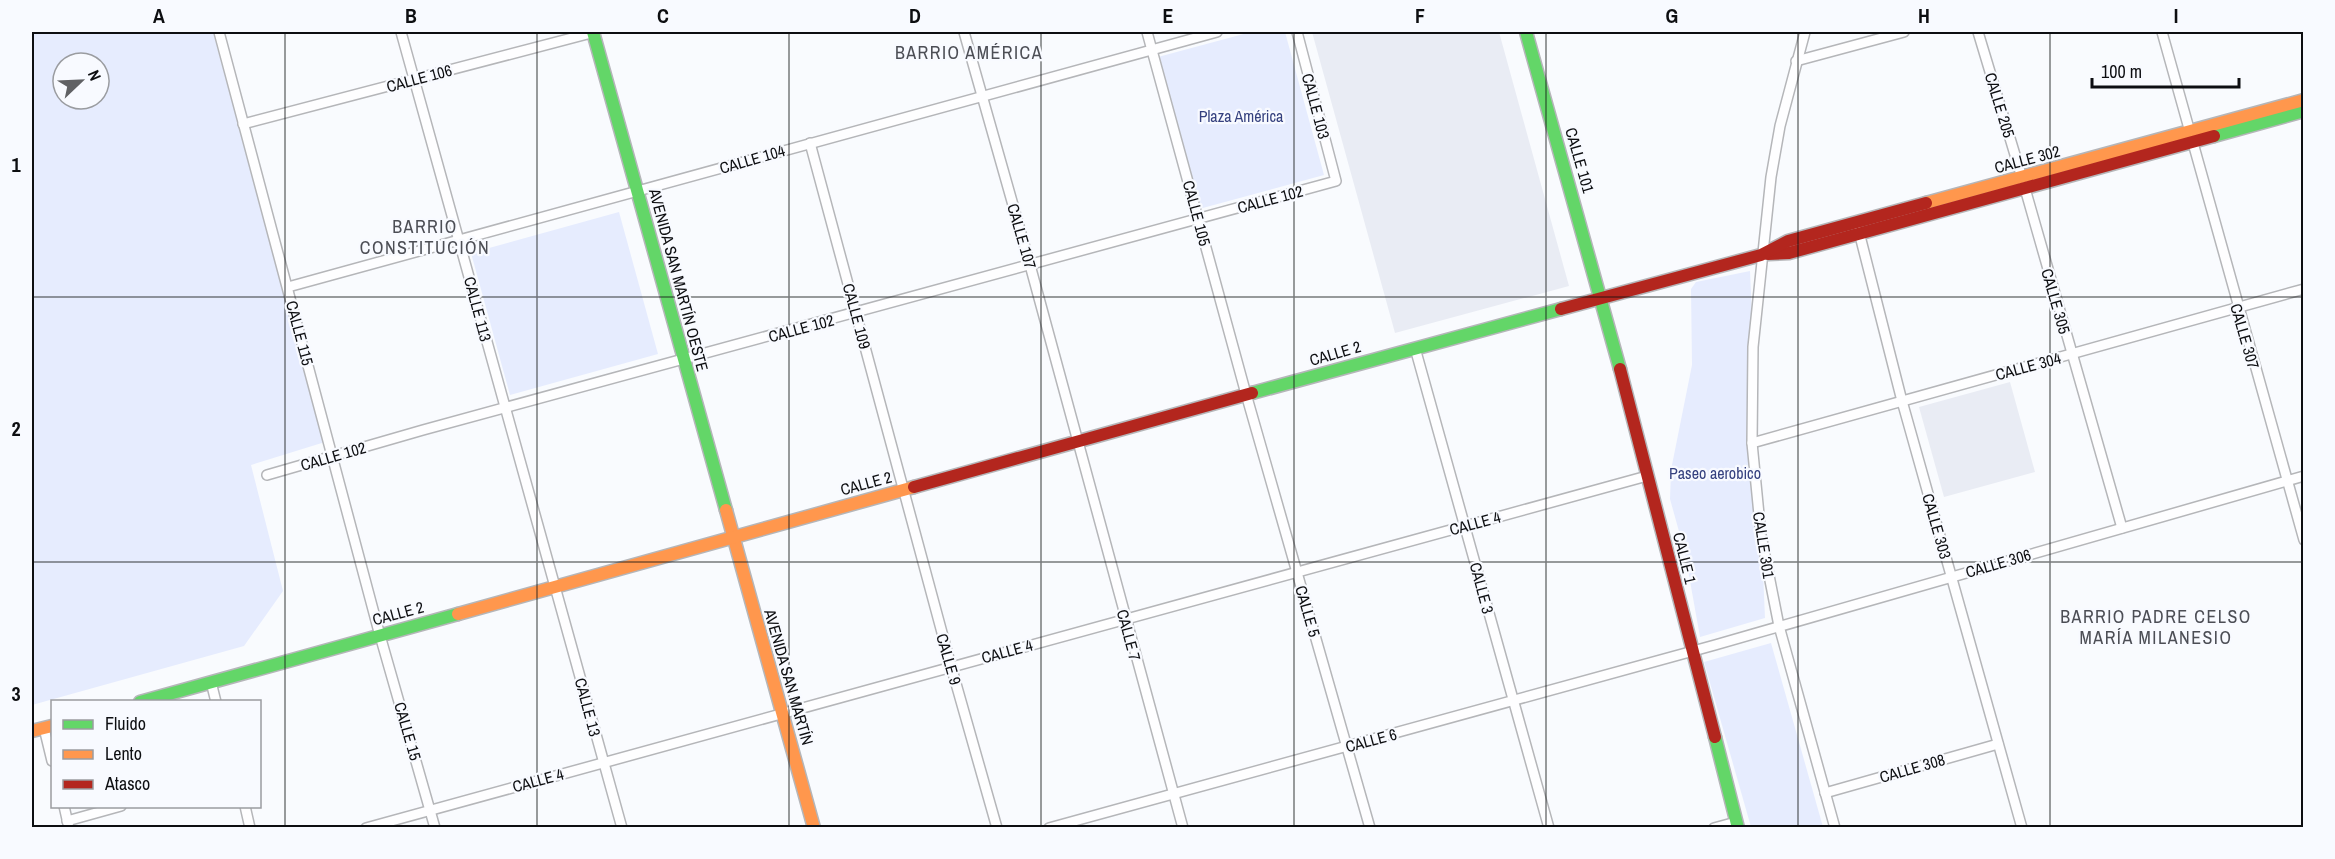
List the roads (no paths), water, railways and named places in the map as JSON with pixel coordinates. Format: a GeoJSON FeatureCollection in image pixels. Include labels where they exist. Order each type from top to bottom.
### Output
{"type":"FeatureCollection","features":[{"type":"Feature","properties":{"kind":"street","name":"CALLE 115"},"geometry":{"type":"LineString","coordinates":[[219,32],[380,635]]}},
{"type":"Feature","properties":{"kind":"street","name":"CALLE 113"},"geometry":{"type":"LineString","coordinates":[[401,32],[555,586]]}},
{"type":"Feature","properties":{"kind":"street","name":"CALLE 106"},"geometry":{"type":"LineString","coordinates":[[243,124],[594,32]]}},
{"type":"Feature","properties":{"kind":"street","name":"AVENIDA SAN MARTÍN OESTE"},"geometry":{"type":"LineString","coordinates":[[594,32],[732,536]]}},
{"type":"Feature","properties":{"kind":"street","name":"CALLE 107"},"geometry":{"type":"LineString","coordinates":[[964,32],[1077,441]]}},
{"type":"Feature","properties":{"kind":"street","name":"CALLE 105"},"geometry":{"type":"LineString","coordinates":[[1147,32],[1246,394]]}},
{"type":"Feature","properties":{"kind":"street","name":"CALLE 104"},"geometry":{"type":"LineString","coordinates":[[288,287],[1217,32]]}},
{"type":"Feature","properties":{"kind":"street","name":"CALLE 103"},"geometry":{"type":"LineString","coordinates":[[1297,32],[1336,181]]}},
{"type":"Feature","properties":{"kind":"street","name":"CALLE 101"},"geometry":{"type":"LineString","coordinates":[[1526,32],[1601,297]]}},
{"type":"Feature","properties":{"kind":"street","name":"CALLE 301"},"geometry":{"type":"LineString","coordinates":[[1805,32],[1780,126],[1761,255],[1753,347],[1752,443],[1761,535],[1779,626],[1835,828]]}},
{"type":"Feature","properties":{"kind":"street"},"geometry":{"type":"LineString","coordinates":[[1796,61],[1904,32]]}},
{"type":"Feature","properties":{"kind":"street","name":"CALLE 205"},"geometry":{"type":"LineString","coordinates":[[1978,32],[2024,183]]}},
{"type":"Feature","properties":{"kind":"street","name":"CALLE 307"},"geometry":{"type":"LineString","coordinates":[[2162,32],[2237,308],[2304,540]]}},
{"type":"Feature","properties":{"kind":"street","name":"CALLE 302"},"geometry":{"type":"LineString","coordinates":[[2191,137],[2304,100]]}},
{"type":"Feature","properties":{"kind":"street","name":"CALLE 302"},"geometry":{"type":"LineString","coordinates":[[1601,297],[1761,255],[1788,241],[1858,228],[2191,137],[2304,111]]}},
{"type":"Feature","properties":{"kind":"street","name":"CALLE 109"},"geometry":{"type":"LineString","coordinates":[[810,143],[903,490]]}},
{"type":"Feature","properties":{"kind":"street","name":"CALLE 102"},"geometry":{"type":"LineString","coordinates":[[267,475],[1336,181]]}},
{"type":"Feature","properties":{"kind":"street","name":"CALLE 305"},"geometry":{"type":"LineString","coordinates":[[2024,183],[2122,528]]}},
{"type":"Feature","properties":{"kind":"street","name":"CALLE 303"},"geometry":{"type":"LineString","coordinates":[[1858,228],[1902,401],[2022,828]]}},
{"type":"Feature","properties":{"kind":"street","name":"CALLE 304"},"geometry":{"type":"LineString","coordinates":[[1752,443],[2304,289]]}},
{"type":"Feature","properties":{"kind":"street","name":"CALLE 2"},"geometry":{"type":"LineString","coordinates":[[147,700],[732,536],[1601,297]]}},
{"type":"Feature","properties":{"kind":"street","name":"CALLE 1"},"geometry":{"type":"LineString","coordinates":[[1601,297],[1737,825]]}},
{"type":"Feature","properties":{"kind":"street","name":"CALLE 3"},"geometry":{"type":"LineString","coordinates":[[1415,348],[1549,828]]}},
{"type":"Feature","properties":{"kind":"street","name":"CALLE 5"},"geometry":{"type":"LineString","coordinates":[[1246,394],[1370,828]]}},
{"type":"Feature","properties":{"kind":"street","name":"CALLE 7"},"geometry":{"type":"LineString","coordinates":[[1077,441],[1183,828]]}},
{"type":"Feature","properties":{"kind":"street","name":"CALLE 4"},"geometry":{"type":"LineString","coordinates":[[366,828],[1647,476]]}},
{"type":"Feature","properties":{"kind":"street","name":"CALLE 306"},"geometry":{"type":"LineString","coordinates":[[1692,651],[2304,476]]}},
{"type":"Feature","properties":{"kind":"street","name":"CALLE 9"},"geometry":{"type":"LineString","coordinates":[[903,490],[998,828]]}},
{"type":"Feature","properties":{"kind":"street","name":"AVENIDA SAN MARTÍN"},"geometry":{"type":"LineString","coordinates":[[732,536],[814,828]]}},
{"type":"Feature","properties":{"kind":"street","name":"CALLE 13"},"geometry":{"type":"LineString","coordinates":[[555,586],[622,828]]}},
{"type":"Feature","properties":{"kind":"street","name":"CALLE 15"},"geometry":{"type":"LineString","coordinates":[[380,635],[435,828]]}},
{"type":"Feature","properties":{"kind":"street","name":"CALLE 6"},"geometry":{"type":"LineString","coordinates":[[1049,828],[1692,651]]}},
{"type":"Feature","properties":{"kind":"street"},"geometry":{"type":"LineString","coordinates":[[211,682],[216,700]]}},
{"type":"Feature","properties":{"kind":"street"},"geometry":{"type":"LineString","coordinates":[[32,731],[48,727],[51,752]]}},
{"type":"Feature","properties":{"kind":"street","name":"CALLE 308"},"geometry":{"type":"LineString","coordinates":[[1825,793],[1998,744]]}},
{"type":"Feature","properties":{"kind":"street"},"geometry":{"type":"LineString","coordinates":[[64,808],[68,824],[118,808]]}},
{"type":"Feature","properties":{"kind":"street"},"geometry":{"type":"LineString","coordinates":[[244,808],[250,828]]}},
{"type":"Feature","properties":{"kind":"street"},"geometry":{"type":"LineString","coordinates":[[1714,828],[1737,825]]}},
{"type":"Feature","properties":{"kind":"district","name":"BARRIO AMÉRICA"},"geometry":{"type":"Point","coordinates":[969,52]}},
{"type":"Feature","properties":{"kind":"district","name":"BARRIO CONSTITUCIÓN"},"geometry":{"type":"Point","coordinates":[425,236]}},
{"type":"Feature","properties":{"kind":"district","name":"BARRIO PADRE CELSO MARÍA MILANESIO"},"geometry":{"type":"Point","coordinates":[2156,626]}},
{"type":"Feature","properties":{"kind":"park label","name":"Plaza América"},"geometry":{"type":"Point","coordinates":[1241,116]}},
{"type":"Feature","properties":{"kind":"park label","name":"Paseo aerobico"},"geometry":{"type":"Point","coordinates":[1715,473]}}]}
